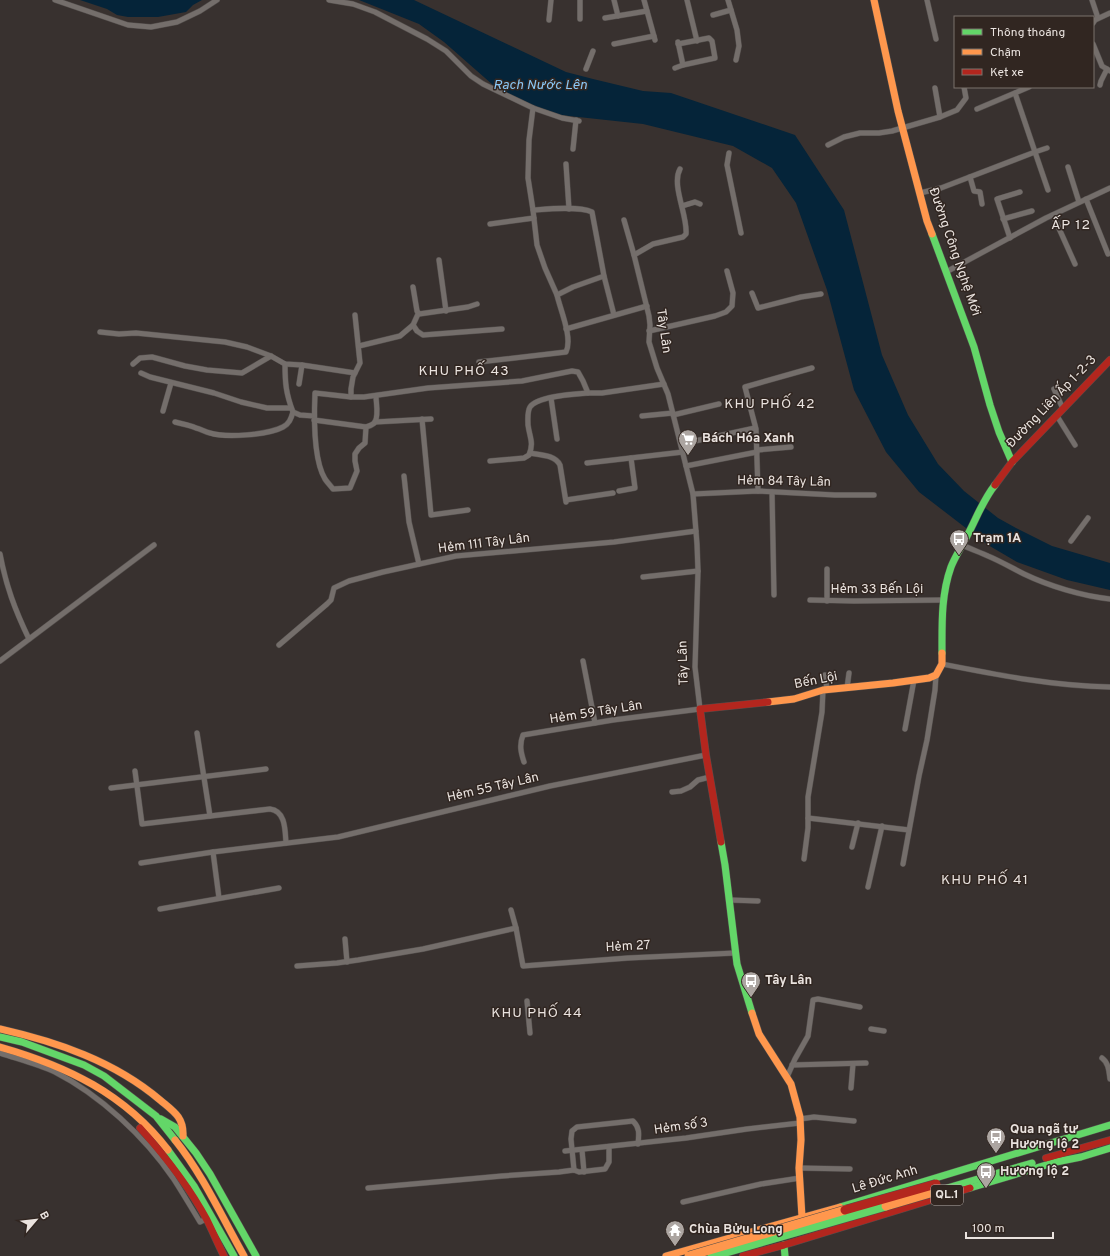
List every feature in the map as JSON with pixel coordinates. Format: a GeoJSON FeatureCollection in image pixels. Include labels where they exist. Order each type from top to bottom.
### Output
{"type":"FeatureCollection","features":[{"type":"Feature","properties":{"kind":"main road","name":"Đường Công Nghệ Mới"},"geometry":{"type":"LineString","coordinates":[[874,0],[902,127],[927,220],[974,347],[999,432],[1012,462]]}},
{"type":"Feature","properties":{"kind":"main road","name":"Đường Liên Ấp 1-2-3"},"geometry":{"type":"LineString","coordinates":[[942,664],[942,617],[944,592],[958,543],[968,535],[986,496],[1012,462],[1110,360]]}},
{"type":"Feature","properties":{"kind":"main road"},"geometry":{"type":"LineString","coordinates":[[936,675],[942,664]]}},
{"type":"Feature","properties":{"kind":"main road","name":"Bến Lội"},"geometry":{"type":"LineString","coordinates":[[700,709],[794,699],[825,690],[929,678],[936,675]]}},
{"type":"Feature","properties":{"kind":"main road","name":"Tây Lân"},"geometry":{"type":"LineString","coordinates":[[700,709],[706,755],[725,865],[735,953],[750,1009],[759,1034],[787,1076],[794,1094],[800,1121],[801,1140],[799,1168],[802,1217]]}},
{"type":"Feature","properties":{"kind":"main road"},"geometry":{"type":"LineString","coordinates":[[0,1029],[39,1038],[78,1052],[108,1064],[131,1077],[155,1094],[178,1117],[184,1126],[183,1136]]}},
{"type":"Feature","properties":{"kind":"main road"},"geometry":{"type":"LineString","coordinates":[[0,1037],[22,1042],[84,1066],[104,1076],[156,1116],[175,1127],[196,1153],[210,1174],[256,1256]]}},
{"type":"Feature","properties":{"kind":"main road"},"geometry":{"type":"LineString","coordinates":[[0,1047],[58,1065],[84,1078],[113,1097],[145,1124],[169,1150],[229,1237],[244,1256]]}},
{"type":"Feature","properties":{"kind":"main road"},"geometry":{"type":"LineString","coordinates":[[113,1097],[161,1152],[206,1219],[224,1256]]}},
{"type":"Feature","properties":{"kind":"main road"},"geometry":{"type":"LineString","coordinates":[[156,1116],[196,1170],[229,1237],[234,1256]]}},
{"type":"Feature","properties":{"kind":"main road","name":"Lê Đức Anh"},"geometry":{"type":"LineString","coordinates":[[937,1187],[1110,1125]]}},
{"type":"Feature","properties":{"kind":"main road"},"geometry":{"type":"LineString","coordinates":[[1087,1137],[1094,1130]]}},
{"type":"Feature","properties":{"kind":"main road"},"geometry":{"type":"LineString","coordinates":[[1027,1156],[1110,1131]]}},
{"type":"Feature","properties":{"kind":"main road","name":"Lê Đức Anh"},"geometry":{"type":"LineString","coordinates":[[666,1256],[802,1217],[1027,1156],[1110,1140]]}},
{"type":"Feature","properties":{"kind":"main road","name":"QL.1"},"geometry":{"type":"LineString","coordinates":[[742,1256],[784,1245],[1056,1162],[1081,1157],[1110,1148]]}},
{"type":"Feature","properties":{"kind":"main road","name":"QL.1"},"geometry":{"type":"LineString","coordinates":[[689,1256],[937,1187]]}},
{"type":"Feature","properties":{"kind":"main road","name":"QL.1"},"geometry":{"type":"LineString","coordinates":[[712,1256],[937,1187]]}},
{"type":"Feature","properties":{"kind":"main road"},"geometry":{"type":"LineString","coordinates":[[823,1212],[819,1216],[818,1223],[821,1229],[827,1232]]}},
{"type":"Feature","properties":{"kind":"main road"},"geometry":{"type":"LineString","coordinates":[[785,1256],[784,1245],[802,1217]]}},
{"type":"Feature","properties":{"kind":"main road"},"geometry":{"type":"LineString","coordinates":[[755,1231],[764,1233],[767,1241],[766,1245],[758,1252]]}},
{"type":"Feature","properties":{"kind":"street"},"geometry":{"type":"LineString","coordinates":[[55,0],[128,25],[151,27],[177,22],[200,11],[217,0]]}},
{"type":"Feature","properties":{"kind":"street"},"geometry":{"type":"LineString","coordinates":[[329,0],[353,4],[375,12],[427,39],[446,51],[475,79],[533,108],[562,118],[578,121],[573,149]]}},
{"type":"Feature","properties":{"kind":"street"},"geometry":{"type":"LineString","coordinates":[[549,20],[551,0]]}},
{"type":"Feature","properties":{"kind":"street"},"geometry":{"type":"LineString","coordinates":[[580,0],[580,19]]}},
{"type":"Feature","properties":{"kind":"street"},"geometry":{"type":"LineString","coordinates":[[614,0],[618,16]]}},
{"type":"Feature","properties":{"kind":"street"},"geometry":{"type":"LineString","coordinates":[[614,44],[654,38],[644,0]]}},
{"type":"Feature","properties":{"kind":"street"},"geometry":{"type":"LineString","coordinates":[[687,0],[697,41]]}},
{"type":"Feature","properties":{"kind":"street"},"geometry":{"type":"LineString","coordinates":[[728,0],[737,30],[739,46],[736,60]]}},
{"type":"Feature","properties":{"kind":"street"},"geometry":{"type":"LineString","coordinates":[[927,0],[936,39]]}},
{"type":"Feature","properties":{"kind":"street"},"geometry":{"type":"LineString","coordinates":[[1092,0],[1098,18]]}},
{"type":"Feature","properties":{"kind":"street"},"geometry":{"type":"LineString","coordinates":[[713,14],[731,10]]}},
{"type":"Feature","properties":{"kind":"street"},"geometry":{"type":"LineString","coordinates":[[605,18],[647,11]]}},
{"type":"Feature","properties":{"kind":"street"},"geometry":{"type":"LineString","coordinates":[[1094,22],[1098,18],[1110,13]]}},
{"type":"Feature","properties":{"kind":"street"},"geometry":{"type":"LineString","coordinates":[[675,68],[715,58],[712,41],[709,38],[697,41],[678,42],[683,65]]}},
{"type":"Feature","properties":{"kind":"street"},"geometry":{"type":"LineString","coordinates":[[1094,49],[1096,59],[1102,66],[1109,70],[1101,81],[1100,85]]}},
{"type":"Feature","properties":{"kind":"street"},"geometry":{"type":"LineString","coordinates":[[586,69],[593,51]]}},
{"type":"Feature","properties":{"kind":"street"},"geometry":{"type":"LineString","coordinates":[[935,88],[940,117]]}},
{"type":"Feature","properties":{"kind":"street"},"geometry":{"type":"LineString","coordinates":[[828,145],[844,136],[860,133],[892,131],[940,117],[957,110],[966,98],[964,88]]}},
{"type":"Feature","properties":{"kind":"street"},"geometry":{"type":"LineString","coordinates":[[977,109],[1027,88]]}},
{"type":"Feature","properties":{"kind":"street"},"geometry":{"type":"LineString","coordinates":[[1015,93],[1048,190]]}},
{"type":"Feature","properties":{"kind":"street"},"geometry":{"type":"LineString","coordinates":[[479,362],[566,352],[568,348],[566,329],[557,295],[537,245],[534,210],[528,178],[529,140],[533,108]]}},
{"type":"Feature","properties":{"kind":"street"},"geometry":{"type":"LineString","coordinates":[[920,193],[940,188],[1047,148]]}},
{"type":"Feature","properties":{"kind":"street"},"geometry":{"type":"LineString","coordinates":[[729,154],[727,165],[740,233]]}},
{"type":"Feature","properties":{"kind":"street"},"geometry":{"type":"LineString","coordinates":[[566,164],[569,209]]}},
{"type":"Feature","properties":{"kind":"street"},"geometry":{"type":"LineString","coordinates":[[1068,167],[1079,202]]}},
{"type":"Feature","properties":{"kind":"street"},"geometry":{"type":"LineString","coordinates":[[634,255],[653,244],[686,234],[686,222],[677,174],[680,169]]}},
{"type":"Feature","properties":{"kind":"street"},"geometry":{"type":"LineString","coordinates":[[970,177],[974,192],[980,192],[982,204]]}},
{"type":"Feature","properties":{"kind":"street"},"geometry":{"type":"LineString","coordinates":[[946,272],[1053,215],[1110,188]]}},
{"type":"Feature","properties":{"kind":"street"},"geometry":{"type":"LineString","coordinates":[[1010,238],[996,199],[1020,192]]}},
{"type":"Feature","properties":{"kind":"street"},"geometry":{"type":"LineString","coordinates":[[1086,199],[1108,254]]}},
{"type":"Feature","properties":{"kind":"street"},"geometry":{"type":"LineString","coordinates":[[682,206],[695,202],[700,204]]}},
{"type":"Feature","properties":{"kind":"street"},"geometry":{"type":"LineString","coordinates":[[534,210],[569,209],[589,210],[592,212],[604,276],[614,315]]}},
{"type":"Feature","properties":{"kind":"street"},"geometry":{"type":"LineString","coordinates":[[1003,219],[1032,210]]}},
{"type":"Feature","properties":{"kind":"street"},"geometry":{"type":"LineString","coordinates":[[1053,215],[1075,264]]}},
{"type":"Feature","properties":{"kind":"street"},"geometry":{"type":"LineString","coordinates":[[490,224],[534,218]]}},
{"type":"Feature","properties":{"kind":"street","name":"Tây Lân"},"geometry":{"type":"LineString","coordinates":[[624,220],[646,306],[650,325],[650,342],[656,368],[664,384],[673,414],[693,494],[698,571],[695,667],[700,709]]}},
{"type":"Feature","properties":{"kind":"street"},"geometry":{"type":"LineString","coordinates":[[439,260],[446,310]]}},
{"type":"Feature","properties":{"kind":"street"},"geometry":{"type":"LineString","coordinates":[[650,331],[715,316],[726,312],[732,306],[733,293],[727,271]]}},
{"type":"Feature","properties":{"kind":"street"},"geometry":{"type":"LineString","coordinates":[[557,295],[573,287],[604,276]]}},
{"type":"Feature","properties":{"kind":"street"},"geometry":{"type":"LineString","coordinates":[[359,346],[400,336],[413,325],[418,314],[413,287]]}},
{"type":"Feature","properties":{"kind":"street"},"geometry":{"type":"LineString","coordinates":[[752,293],[758,308],[801,297],[821,294]]}},
{"type":"Feature","properties":{"kind":"street"},"geometry":{"type":"LineString","coordinates":[[418,314],[468,307],[477,304]]}},
{"type":"Feature","properties":{"kind":"street"},"geometry":{"type":"LineString","coordinates":[[566,329],[646,306]]}},
{"type":"Feature","properties":{"kind":"street"},"geometry":{"type":"LineString","coordinates":[[351,397],[353,377],[360,363],[355,315]]}},
{"type":"Feature","properties":{"kind":"street"},"geometry":{"type":"LineString","coordinates":[[413,325],[417,331],[423,335],[502,329]]}},
{"type":"Feature","properties":{"kind":"street"},"geometry":{"type":"LineString","coordinates":[[100,332],[119,334],[136,333],[225,342],[247,347],[271,356],[285,364],[355,373]]}},
{"type":"Feature","properties":{"kind":"street"},"geometry":{"type":"LineString","coordinates":[[133,364],[140,358],[152,357],[185,366],[242,373],[271,356]]}},
{"type":"Feature","properties":{"kind":"street"},"geometry":{"type":"LineString","coordinates":[[175,422],[210,433],[223,435],[241,435],[272,431],[284,427],[290,421],[292,410],[285,383],[285,364]]}},
{"type":"Feature","properties":{"kind":"street"},"geometry":{"type":"LineString","coordinates":[[299,384],[302,365]]}},
{"type":"Feature","properties":{"kind":"street"},"geometry":{"type":"LineString","coordinates":[[758,491],[755,428],[746,387],[812,368]]}},
{"type":"Feature","properties":{"kind":"street"},"geometry":{"type":"LineString","coordinates":[[366,427],[365,443],[355,454],[354,461],[357,471],[350,488],[333,489],[324,478],[320,466],[315,438],[315,394],[351,397],[376,396],[428,388],[522,381],[572,371],[578,372],[588,393]]}},
{"type":"Feature","properties":{"kind":"street"},"geometry":{"type":"LineString","coordinates":[[141,373],[170,385],[214,393],[241,402],[267,408],[292,410],[314,418],[366,427],[375,422],[431,419]]}},
{"type":"Feature","properties":{"kind":"street"},"geometry":{"type":"LineString","coordinates":[[490,461],[524,458],[529,455],[532,446],[528,425],[528,411],[530,406],[538,400],[664,384]]}},
{"type":"Feature","properties":{"kind":"street"},"geometry":{"type":"LineString","coordinates":[[162,411],[170,385]]}},
{"type":"Feature","properties":{"kind":"street"},"geometry":{"type":"LineString","coordinates":[[1054,389],[1060,412],[1076,445]]}},
{"type":"Feature","properties":{"kind":"street"},"geometry":{"type":"LineString","coordinates":[[375,422],[377,414],[376,396]]}},
{"type":"Feature","properties":{"kind":"street"},"geometry":{"type":"LineString","coordinates":[[551,398],[557,439]]}},
{"type":"Feature","properties":{"kind":"street"},"geometry":{"type":"LineString","coordinates":[[642,416],[673,414],[719,404]]}},
{"type":"Feature","properties":{"kind":"street"},"geometry":{"type":"LineString","coordinates":[[422,419],[430,515],[468,510]]}},
{"type":"Feature","properties":{"kind":"street"},"geometry":{"type":"LineString","coordinates":[[680,444],[755,428]]}},
{"type":"Feature","properties":{"kind":"street"},"geometry":{"type":"LineString","coordinates":[[686,466],[757,451],[791,447]]}},
{"type":"Feature","properties":{"kind":"street"},"geometry":{"type":"LineString","coordinates":[[587,463],[683,452]]}},
{"type":"Feature","properties":{"kind":"street"},"geometry":{"type":"LineString","coordinates":[[530,453],[552,457],[558,460],[566,501],[613,493]]}},
{"type":"Feature","properties":{"kind":"street"},"geometry":{"type":"LineString","coordinates":[[619,491],[635,488],[631,458]]}},
{"type":"Feature","properties":{"kind":"street"},"geometry":{"type":"LineString","coordinates":[[404,476],[409,522],[419,564]]}},
{"type":"Feature","properties":{"kind":"street","name":"Hẻm 84 Tây Lân"},"geometry":{"type":"LineString","coordinates":[[693,494],[758,491],[835,495],[874,494]]}},
{"type":"Feature","properties":{"kind":"street"},"geometry":{"type":"LineString","coordinates":[[772,492],[774,595]]}},
{"type":"Feature","properties":{"kind":"street"},"geometry":{"type":"LineString","coordinates":[[1071,541],[1088,518]]}},
{"type":"Feature","properties":{"kind":"street","name":"Hẻm 111 Tây Lân"},"geometry":{"type":"LineString","coordinates":[[280,645],[331,600],[334,588],[349,581],[456,556],[614,542],[696,531]]}},
{"type":"Feature","properties":{"kind":"street"},"geometry":{"type":"LineString","coordinates":[[958,543],[990,556],[998,562],[1042,582],[1083,595],[1110,600]]}},
{"type":"Feature","properties":{"kind":"street"},"geometry":{"type":"LineString","coordinates":[[0,661],[154,545]]}},
{"type":"Feature","properties":{"kind":"street"},"geometry":{"type":"LineString","coordinates":[[0,554],[10,595],[29,639]]}},
{"type":"Feature","properties":{"kind":"street"},"geometry":{"type":"LineString","coordinates":[[827,569],[828,601]]}},
{"type":"Feature","properties":{"kind":"street"},"geometry":{"type":"LineString","coordinates":[[643,577],[698,571]]}},
{"type":"Feature","properties":{"kind":"street","name":"Hẻm 33 Bến Lội"},"geometry":{"type":"LineString","coordinates":[[810,600],[943,600]]}},
{"type":"Feature","properties":{"kind":"street"},"geometry":{"type":"LineString","coordinates":[[583,661],[595,723]]}},
{"type":"Feature","properties":{"kind":"street"},"geometry":{"type":"LineString","coordinates":[[942,664],[1016,679],[1085,687],[1110,687]]}},
{"type":"Feature","properties":{"kind":"street"},"geometry":{"type":"LineString","coordinates":[[848,688],[849,673]]}},
{"type":"Feature","properties":{"kind":"street"},"geometry":{"type":"LineString","coordinates":[[804,859],[808,828],[808,797],[822,712],[825,690],[825,675]]}},
{"type":"Feature","properties":{"kind":"street"},"geometry":{"type":"LineString","coordinates":[[903,864],[936,690],[936,675]]}},
{"type":"Feature","properties":{"kind":"street"},"geometry":{"type":"LineString","coordinates":[[905,729],[914,680]]}},
{"type":"Feature","properties":{"kind":"street","name":"Hẻm 59 Tây Lân"},"geometry":{"type":"LineString","coordinates":[[524,762],[520,741],[523,735],[595,723],[700,709]]}},
{"type":"Feature","properties":{"kind":"street"},"geometry":{"type":"LineString","coordinates":[[197,733],[210,816]]}},
{"type":"Feature","properties":{"kind":"street","name":"Hẻm 55 Tây Lân"},"geometry":{"type":"LineString","coordinates":[[141,863],[213,852],[338,837],[550,786],[706,755]]}},
{"type":"Feature","properties":{"kind":"street"},"geometry":{"type":"LineString","coordinates":[[111,788],[266,769]]}},
{"type":"Feature","properties":{"kind":"street"},"geometry":{"type":"LineString","coordinates":[[135,771],[142,824],[275,809],[279,812],[282,818],[286,843]]}},
{"type":"Feature","properties":{"kind":"street"},"geometry":{"type":"LineString","coordinates":[[672,792],[681,791],[690,787],[698,780],[710,777]]}},
{"type":"Feature","properties":{"kind":"street"},"geometry":{"type":"LineString","coordinates":[[808,818],[909,830]]}},
{"type":"Feature","properties":{"kind":"street"},"geometry":{"type":"LineString","coordinates":[[852,847],[858,823]]}},
{"type":"Feature","properties":{"kind":"street"},"geometry":{"type":"LineString","coordinates":[[868,887],[882,826]]}},
{"type":"Feature","properties":{"kind":"street"},"geometry":{"type":"LineString","coordinates":[[213,852],[219,898]]}},
{"type":"Feature","properties":{"kind":"street"},"geometry":{"type":"LineString","coordinates":[[160,909],[278,888]]}},
{"type":"Feature","properties":{"kind":"street"},"geometry":{"type":"LineString","coordinates":[[730,900],[758,901]]}},
{"type":"Feature","properties":{"kind":"street"},"geometry":{"type":"LineString","coordinates":[[297,966],[347,962],[423,949],[516,928],[511,910]]}},
{"type":"Feature","properties":{"kind":"street","name":"Hẻm 27"},"geometry":{"type":"LineString","coordinates":[[516,928],[523,966],[628,958],[735,953]]}},
{"type":"Feature","properties":{"kind":"street"},"geometry":{"type":"LineString","coordinates":[[345,939],[347,962]]}},
{"type":"Feature","properties":{"kind":"street"},"geometry":{"type":"LineString","coordinates":[[787,1076],[808,1036],[811,1003],[813,1000],[818,999],[860,1007]]}},
{"type":"Feature","properties":{"kind":"street"},"geometry":{"type":"LineString","coordinates":[[527,1002],[530,1033]]}},
{"type":"Feature","properties":{"kind":"street"},"geometry":{"type":"LineString","coordinates":[[871,1029],[884,1031]]}},
{"type":"Feature","properties":{"kind":"street"},"geometry":{"type":"LineString","coordinates":[[0,1053],[53,1071],[76,1084],[98,1100],[128,1127],[160,1161],[173,1178],[200,1222],[206,1219]]}},
{"type":"Feature","properties":{"kind":"street"},"geometry":{"type":"LineString","coordinates":[[1102,1058],[1105,1060],[1109,1069],[1110,1079]]}},
{"type":"Feature","properties":{"kind":"street"},"geometry":{"type":"LineString","coordinates":[[792,1065],[866,1063]]}},
{"type":"Feature","properties":{"kind":"street"},"geometry":{"type":"LineString","coordinates":[[851,1088],[853,1064]]}},
{"type":"Feature","properties":{"kind":"street","name":"Hẻm số 3"},"geometry":{"type":"LineString","coordinates":[[565,1151],[686,1138],[800,1121],[814,1117],[854,1121]]}},
{"type":"Feature","properties":{"kind":"street"},"geometry":{"type":"LineString","coordinates":[[574,1170],[572,1130],[577,1127],[633,1121],[637,1125],[640,1134],[638,1144]]}},
{"type":"Feature","properties":{"kind":"street"},"geometry":{"type":"LineString","coordinates":[[368,1188],[574,1170],[584,1172],[605,1169],[609,1162],[609,1147]]}},
{"type":"Feature","properties":{"kind":"street"},"geometry":{"type":"LineString","coordinates":[[582,1150],[584,1172]]}},
{"type":"Feature","properties":{"kind":"street"},"geometry":{"type":"LineString","coordinates":[[799,1168],[850,1169]]}},
{"type":"Feature","properties":{"kind":"street"},"geometry":{"type":"LineString","coordinates":[[683,1202],[761,1184],[800,1178]]}},
{"type":"Feature","properties":{"kind":"water"},"geometry":{"type":"Polygon","coordinates":[[[80,0],[202,0],[193,5],[186,12],[158,17],[128,17],[117,15],[107,9],[80,0]]]}},
{"type":"Feature","properties":{"kind":"water","name":"Rạch Nước Lên"},"geometry":{"type":"Polygon","coordinates":[[[359,0],[414,0],[566,72],[643,91],[671,93],[795,135],[844,210],[882,355],[908,415],[938,464],[964,491],[998,518],[1052,546],[1110,563],[1110,590],[1067,580],[1017,562],[988,545],[919,492],[886,452],[854,390],[827,290],[796,203],[772,168],[733,146],[643,124],[560,115],[532,106],[493,85],[444,42],[419,24],[359,0]]]}},
{"type":"Feature","properties":{"kind":"traffic: fast"},"geometry":{"type":"LineString","coordinates":[[932,234],[974,347],[999,432],[1012,462]]}},
{"type":"Feature","properties":{"kind":"traffic: fast"},"geometry":{"type":"LineString","coordinates":[[942,653],[942,620],[945,588],[951,567],[995,485]]}},
{"type":"Feature","properties":{"kind":"traffic: fast"},"geometry":{"type":"LineString","coordinates":[[721,842],[737,964],[752,1013]]}},
{"type":"Feature","properties":{"kind":"traffic: fast"},"geometry":{"type":"LineString","coordinates":[[0,1037],[22,1042],[84,1065],[104,1076],[156,1116],[175,1140]]}},
{"type":"Feature","properties":{"kind":"traffic: fast"},"geometry":{"type":"LineString","coordinates":[[161,1119],[175,1127],[196,1153],[210,1174],[256,1256]]}},
{"type":"Feature","properties":{"kind":"traffic: fast"},"geometry":{"type":"LineString","coordinates":[[840,1207],[1110,1125]]}},
{"type":"Feature","properties":{"kind":"traffic: fast"},"geometry":{"type":"LineString","coordinates":[[970,1188],[1056,1162],[1081,1157],[1110,1148]]}},
{"type":"Feature","properties":{"kind":"traffic: fast"},"geometry":{"type":"LineString","coordinates":[[168,1150],[194,1186],[234,1256]]}},
{"type":"Feature","properties":{"kind":"traffic: fast"},"geometry":{"type":"LineString","coordinates":[[937,1191],[1032,1163]]}},
{"type":"Feature","properties":{"kind":"traffic: fast"},"geometry":{"type":"LineString","coordinates":[[712,1256],[886,1206]]}},
{"type":"Feature","properties":{"kind":"traffic: fast"},"geometry":{"type":"LineString","coordinates":[[784,1245],[785,1256]]}},
{"type":"Feature","properties":{"kind":"traffic: slow"},"geometry":{"type":"LineString","coordinates":[[874,0],[898,111],[927,221],[932,234]]}},
{"type":"Feature","properties":{"kind":"traffic: slow"},"geometry":{"type":"LineString","coordinates":[[768,702],[794,699],[823,690],[929,678],[936,675],[942,664],[942,653]]}},
{"type":"Feature","properties":{"kind":"traffic: slow"},"geometry":{"type":"LineString","coordinates":[[752,1013],[759,1034],[791,1084],[800,1117],[801,1140],[799,1168],[802,1217]]}},
{"type":"Feature","properties":{"kind":"traffic: slow"},"geometry":{"type":"LineString","coordinates":[[0,1029],[64,1047],[124,1074],[142,1086],[177,1115],[182,1124],[183,1136]]}},
{"type":"Feature","properties":{"kind":"traffic: slow"},"geometry":{"type":"LineString","coordinates":[[0,1047],[48,1063],[93,1085],[114,1098],[133,1113],[151,1130],[168,1150]]}},
{"type":"Feature","properties":{"kind":"traffic: slow"},"geometry":{"type":"LineString","coordinates":[[175,1140],[212,1196],[244,1256]]}},
{"type":"Feature","properties":{"kind":"traffic: slow"},"geometry":{"type":"LineString","coordinates":[[886,1206],[937,1191]]}},
{"type":"Feature","properties":{"kind":"traffic: slow"},"geometry":{"type":"LineString","coordinates":[[666,1256],[840,1207]]}},
{"type":"Feature","properties":{"kind":"traffic: slow"},"geometry":{"type":"LineString","coordinates":[[689,1256],[845,1210]]}},
{"type":"Feature","properties":{"kind":"traffic: jam"},"geometry":{"type":"LineString","coordinates":[[995,485],[1012,462],[1110,360]]}},
{"type":"Feature","properties":{"kind":"traffic: jam"},"geometry":{"type":"LineString","coordinates":[[721,842],[706,755],[700,709],[768,702]]}},
{"type":"Feature","properties":{"kind":"traffic: jam"},"geometry":{"type":"LineString","coordinates":[[140,1128],[167,1160],[200,1207],[224,1256]]}},
{"type":"Feature","properties":{"kind":"traffic: jam"},"geometry":{"type":"LineString","coordinates":[[1046,1158],[1110,1140]]}},
{"type":"Feature","properties":{"kind":"traffic: jam"},"geometry":{"type":"LineString","coordinates":[[845,1210],[936,1184]]}},
{"type":"Feature","properties":{"kind":"traffic: jam"},"geometry":{"type":"LineString","coordinates":[[743,1256],[784,1245],[970,1188]]}},
{"type":"Feature","properties":{"kind":"place","name":"Bách Hóa Xanh"},"geometry":{"type":"Point","coordinates":[688,456]}},
{"type":"Feature","properties":{"kind":"place","name":"Trạm 1A"},"geometry":{"type":"Point","coordinates":[959,556]}},
{"type":"Feature","properties":{"kind":"place","name":"Tây Lân"},"geometry":{"type":"Point","coordinates":[751,998]}},
{"type":"Feature","properties":{"kind":"place","name":"Qua ngã tư Hương lộ 2"},"geometry":{"type":"Point","coordinates":[996,1154]}},
{"type":"Feature","properties":{"kind":"place","name":"Hương lộ 2"},"geometry":{"type":"Point","coordinates":[986,1189]}},
{"type":"Feature","properties":{"kind":"place","name":"Chùa Bửu Long"},"geometry":{"type":"Point","coordinates":[675,1247]}},
{"type":"Feature","properties":{"kind":"district","name":"ẤP 12"},"geometry":{"type":"Point","coordinates":[1071,225]}},
{"type":"Feature","properties":{"kind":"district","name":"KHU PHỐ 43"},"geometry":{"type":"Point","coordinates":[464,371]}},
{"type":"Feature","properties":{"kind":"district","name":"KHU PHỐ 42"},"geometry":{"type":"Point","coordinates":[770,404]}},
{"type":"Feature","properties":{"kind":"district","name":"KHU PHỐ 41"},"geometry":{"type":"Point","coordinates":[985,880]}},
{"type":"Feature","properties":{"kind":"district","name":"KHU PHỐ 44"},"geometry":{"type":"Point","coordinates":[537,1013]}}]}
